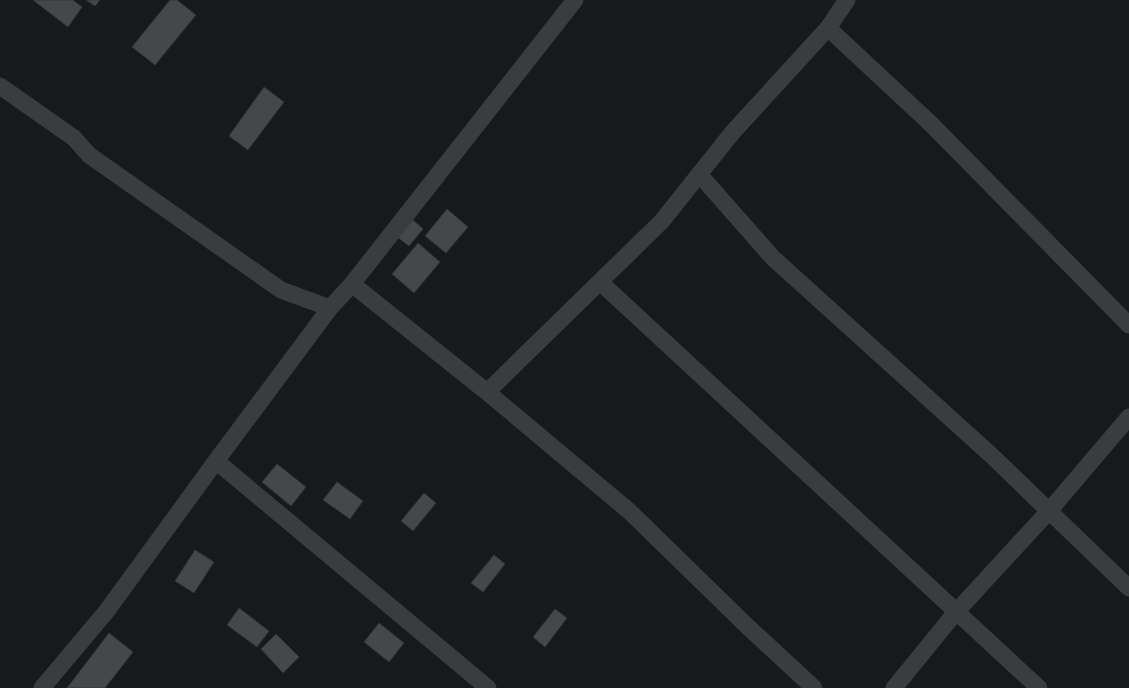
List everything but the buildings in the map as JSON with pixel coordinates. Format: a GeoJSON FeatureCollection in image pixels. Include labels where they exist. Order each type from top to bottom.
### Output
{"type":"FeatureCollection","features":[{"type":"Feature","properties":{"kind":"street"},"geometry":{"type":"LineString","coordinates":[[42,688],[106,612],[330,308],[352,284],[576,0]]}},
{"type":"Feature","properties":{"kind":"street"},"geometry":{"type":"LineString","coordinates":[[487,392],[662,221],[732,133],[828,28],[847,0]]}},
{"type":"Feature","properties":{"kind":"street"},"geometry":{"type":"LineString","coordinates":[[828,28],[931,124],[1129,325]]}},
{"type":"Feature","properties":{"kind":"street"},"geometry":{"type":"LineString","coordinates":[[0,86],[74,138],[89,155],[281,290],[330,308]]}},
{"type":"Feature","properties":{"kind":"street"},"geometry":{"type":"LineString","coordinates":[[700,174],[773,258],[991,455],[1129,588]]}},
{"type":"Feature","properties":{"kind":"street"},"geometry":{"type":"LineString","coordinates":[[600,282],[1039,688]]}},
{"type":"Feature","properties":{"kind":"street"},"geometry":{"type":"LineString","coordinates":[[352,284],[487,392],[629,511],[747,626],[814,688]]}},
{"type":"Feature","properties":{"kind":"street"},"geometry":{"type":"LineString","coordinates":[[894,688],[956,612],[1050,511],[1129,417]]}},
{"type":"Feature","properties":{"kind":"street"},"geometry":{"type":"LineString","coordinates":[[216,461],[488,688]]}}]}
